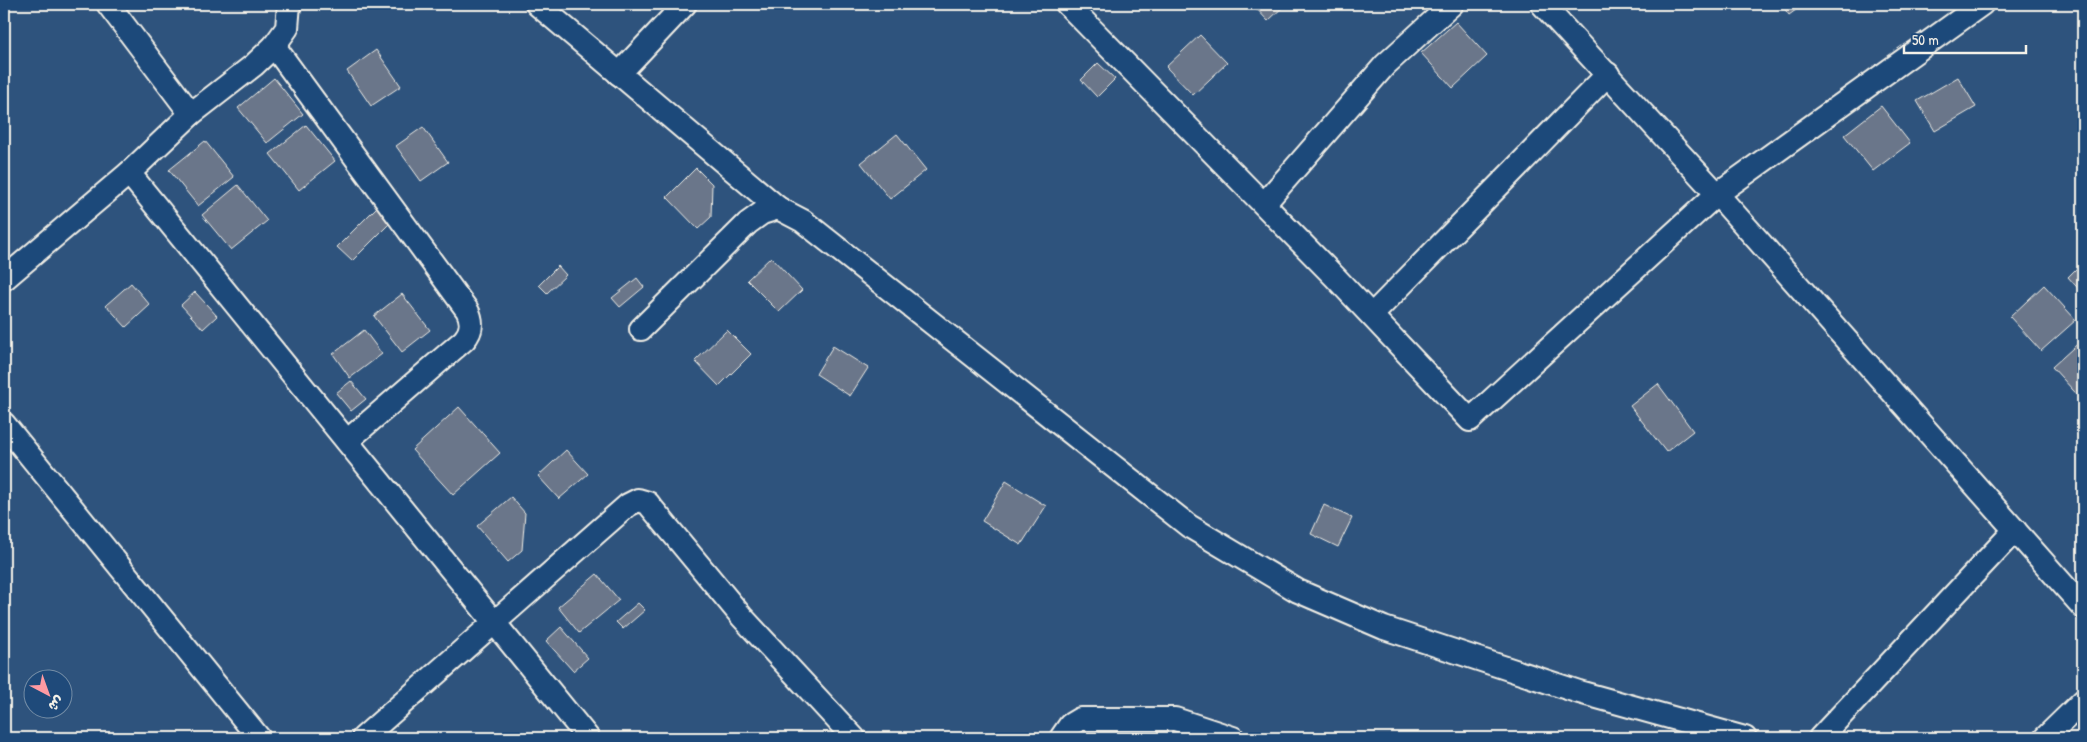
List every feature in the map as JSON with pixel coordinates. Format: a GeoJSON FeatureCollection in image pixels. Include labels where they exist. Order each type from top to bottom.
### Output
{"type":"FeatureCollection","features":[{"type":"Feature","properties":{"kind":"street"},"geometry":{"type":"LineString","coordinates":[[108,4],[192,114]]}},
{"type":"Feature","properties":{"kind":"street"},"geometry":{"type":"LineString","coordinates":[[4,279],[129,173],[192,114],[254,66],[274,46],[287,28],[289,4]]}},
{"type":"Feature","properties":{"kind":"street"},"geometry":{"type":"LineString","coordinates":[[537,4],[778,208],[802,222],[1189,526],[1298,591],[1393,631],[1579,692],[1745,738]]}},
{"type":"Feature","properties":{"kind":"street"},"geometry":{"type":"LineString","coordinates":[[619,74],[685,4]]}},
{"type":"Feature","properties":{"kind":"street"},"geometry":{"type":"LineString","coordinates":[[1067,4],[1264,204],[1470,420],[1717,194],[1982,4]]}},
{"type":"Feature","properties":{"kind":"street"},"geometry":{"type":"LineString","coordinates":[[1264,204],[1384,65],[1452,4]]}},
{"type":"Feature","properties":{"kind":"street"},"geometry":{"type":"LineString","coordinates":[[1542,4],[1717,194],[2083,607]]}},
{"type":"Feature","properties":{"kind":"street"},"geometry":{"type":"LineString","coordinates":[[274,46],[467,310],[471,320],[470,331],[464,340],[347,441]]}},
{"type":"Feature","properties":{"kind":"street"},"geometry":{"type":"LineString","coordinates":[[1372,316],[1608,74]]}},
{"type":"Feature","properties":{"kind":"street"},"geometry":{"type":"LineString","coordinates":[[129,173],[588,738]]}},
{"type":"Feature","properties":{"kind":"street"},"geometry":{"type":"LineString","coordinates":[[642,329],[748,223],[762,213],[778,208]]}},
{"type":"Feature","properties":{"kind":"street"},"geometry":{"type":"LineString","coordinates":[[4,424],[259,738]]}},
{"type":"Feature","properties":{"kind":"street"},"geometry":{"type":"LineString","coordinates":[[363,738],[628,505],[633,502],[643,501],[651,507],[742,617],[854,738]]}},
{"type":"Feature","properties":{"kind":"street"},"geometry":{"type":"LineString","coordinates":[[1820,738],[2015,530]]}},
{"type":"Feature","properties":{"kind":"street"},"geometry":{"type":"LineString","coordinates":[[2045,738],[2083,701]]}},
{"type":"Feature","properties":{"kind":"street"},"geometry":{"type":"LineString","coordinates":[[1061,738],[1070,725],[1080,720],[1175,719],[1233,738]]}},
{"type":"Feature","properties":{"kind":"building"},"geometry":{"type":"Polygon","coordinates":[[[1252,4],[1286,4],[1268,21],[1252,4]]]}},
{"type":"Feature","properties":{"kind":"building"},"geometry":{"type":"Polygon","coordinates":[[[1781,4],[1804,4],[1789,15],[1781,4]]]}},
{"type":"Feature","properties":{"kind":"building"},"geometry":{"type":"Polygon","coordinates":[[[1456,22],[1487,56],[1453,88],[1421,53],[1456,22]]]}},
{"type":"Feature","properties":{"kind":"building"},"geometry":{"type":"Polygon","coordinates":[[[1200,35],[1227,63],[1193,95],[1166,67],[1200,35]]]}},
{"type":"Feature","properties":{"kind":"building"},"geometry":{"type":"Polygon","coordinates":[[[376,50],[401,86],[371,106],[347,71],[376,50]]]}},
{"type":"Feature","properties":{"kind":"building"},"geometry":{"type":"Polygon","coordinates":[[[1098,63],[1115,79],[1097,97],[1081,80],[1098,63]]]}},
{"type":"Feature","properties":{"kind":"building"},"geometry":{"type":"Polygon","coordinates":[[[1958,77],[1976,107],[1935,131],[1917,101],[1958,77]]]}},
{"type":"Feature","properties":{"kind":"building"},"geometry":{"type":"Polygon","coordinates":[[[274,78],[303,114],[267,143],[238,108],[274,78]]]}},
{"type":"Feature","properties":{"kind":"building"},"geometry":{"type":"Polygon","coordinates":[[[1881,106],[1910,143],[1873,171],[1844,135],[1881,106]]]}},
{"type":"Feature","properties":{"kind":"building"},"geometry":{"type":"Polygon","coordinates":[[[306,125],[335,161],[299,190],[270,154],[306,125]]]}},
{"type":"Feature","properties":{"kind":"building"},"geometry":{"type":"Polygon","coordinates":[[[423,127],[448,162],[421,181],[396,146],[423,127]]]}},
{"type":"Feature","properties":{"kind":"building"},"geometry":{"type":"Polygon","coordinates":[[[897,134],[926,170],[890,199],[861,163],[897,134]]]}},
{"type":"Feature","properties":{"kind":"building"},"geometry":{"type":"Polygon","coordinates":[[[205,141],[234,177],[198,206],[169,170],[205,141]]]}},
{"type":"Feature","properties":{"kind":"building"},"geometry":{"type":"Polygon","coordinates":[[[696,168],[712,184],[711,217],[698,229],[667,197],[696,168]]]}},
{"type":"Feature","properties":{"kind":"building"},"geometry":{"type":"Polygon","coordinates":[[[238,185],[267,221],[231,250],[202,215],[238,185]]]}},
{"type":"Feature","properties":{"kind":"building"},"geometry":{"type":"Polygon","coordinates":[[[379,205],[394,219],[352,261],[337,247],[379,205]]]}},
{"type":"Feature","properties":{"kind":"building"},"geometry":{"type":"Polygon","coordinates":[[[771,257],[802,290],[779,312],[747,280],[771,257]]]}},
{"type":"Feature","properties":{"kind":"building"},"geometry":{"type":"Polygon","coordinates":[[[2083,262],[2083,294],[2068,277],[2083,262]]]}},
{"type":"Feature","properties":{"kind":"building"},"geometry":{"type":"Polygon","coordinates":[[[558,266],[566,275],[547,293],[539,285],[558,266]]]}},
{"type":"Feature","properties":{"kind":"building"},"geometry":{"type":"Polygon","coordinates":[[[637,278],[644,287],[620,307],[612,298],[637,278]]]}},
{"type":"Feature","properties":{"kind":"building"},"geometry":{"type":"Polygon","coordinates":[[[131,283],[150,305],[126,327],[106,305],[131,283]]]}},
{"type":"Feature","properties":{"kind":"building"},"geometry":{"type":"Polygon","coordinates":[[[2044,285],[2076,320],[2041,351],[2010,317],[2044,285]]]}},
{"type":"Feature","properties":{"kind":"building"},"geometry":{"type":"Polygon","coordinates":[[[195,292],[217,316],[203,329],[181,305],[195,292]]]}},
{"type":"Feature","properties":{"kind":"building"},"geometry":{"type":"Polygon","coordinates":[[[402,294],[430,330],[402,352],[374,316],[402,294]]]}},
{"type":"Feature","properties":{"kind":"building"},"geometry":{"type":"Polygon","coordinates":[[[364,330],[382,354],[350,378],[333,354],[364,330]]]}},
{"type":"Feature","properties":{"kind":"building"},"geometry":{"type":"Polygon","coordinates":[[[727,330],[751,354],[719,386],[695,361],[727,330]]]}},
{"type":"Feature","properties":{"kind":"building"},"geometry":{"type":"Polygon","coordinates":[[[2083,339],[2083,401],[2052,367],[2083,339]]]}},
{"type":"Feature","properties":{"kind":"building"},"geometry":{"type":"Polygon","coordinates":[[[833,346],[868,368],[850,396],[816,374],[833,346]]]}},
{"type":"Feature","properties":{"kind":"building"},"geometry":{"type":"Polygon","coordinates":[[[351,381],[366,399],[351,411],[336,393],[351,381]]]}},
{"type":"Feature","properties":{"kind":"building"},"geometry":{"type":"Polygon","coordinates":[[[1658,384],[1693,431],[1666,452],[1630,406],[1658,384]]]}},
{"type":"Feature","properties":{"kind":"building"},"geometry":{"type":"Polygon","coordinates":[[[459,407],[500,453],[453,495],[412,450],[459,407]]]}},
{"type":"Feature","properties":{"kind":"building"},"geometry":{"type":"Polygon","coordinates":[[[566,450],[588,474],[559,499],[538,476],[566,450]]]}},
{"type":"Feature","properties":{"kind":"building"},"geometry":{"type":"Polygon","coordinates":[[[1006,481],[1046,506],[1021,545],[982,521],[1006,481]]]}},
{"type":"Feature","properties":{"kind":"building"},"geometry":{"type":"Polygon","coordinates":[[[511,497],[525,513],[522,550],[508,562],[477,526],[511,497]]]}},
{"type":"Feature","properties":{"kind":"building"},"geometry":{"type":"Polygon","coordinates":[[[1324,505],[1352,518],[1338,547],[1311,534],[1324,505]]]}},
{"type":"Feature","properties":{"kind":"building"},"geometry":{"type":"Polygon","coordinates":[[[597,574],[619,600],[579,633],[558,607],[597,574]]]}},
{"type":"Feature","properties":{"kind":"building"},"geometry":{"type":"Polygon","coordinates":[[[638,603],[645,610],[623,629],[616,622],[638,603]]]}},
{"type":"Feature","properties":{"kind":"building"},"geometry":{"type":"Polygon","coordinates":[[[561,627],[588,658],[573,671],[546,641],[561,627]]]}}]}
